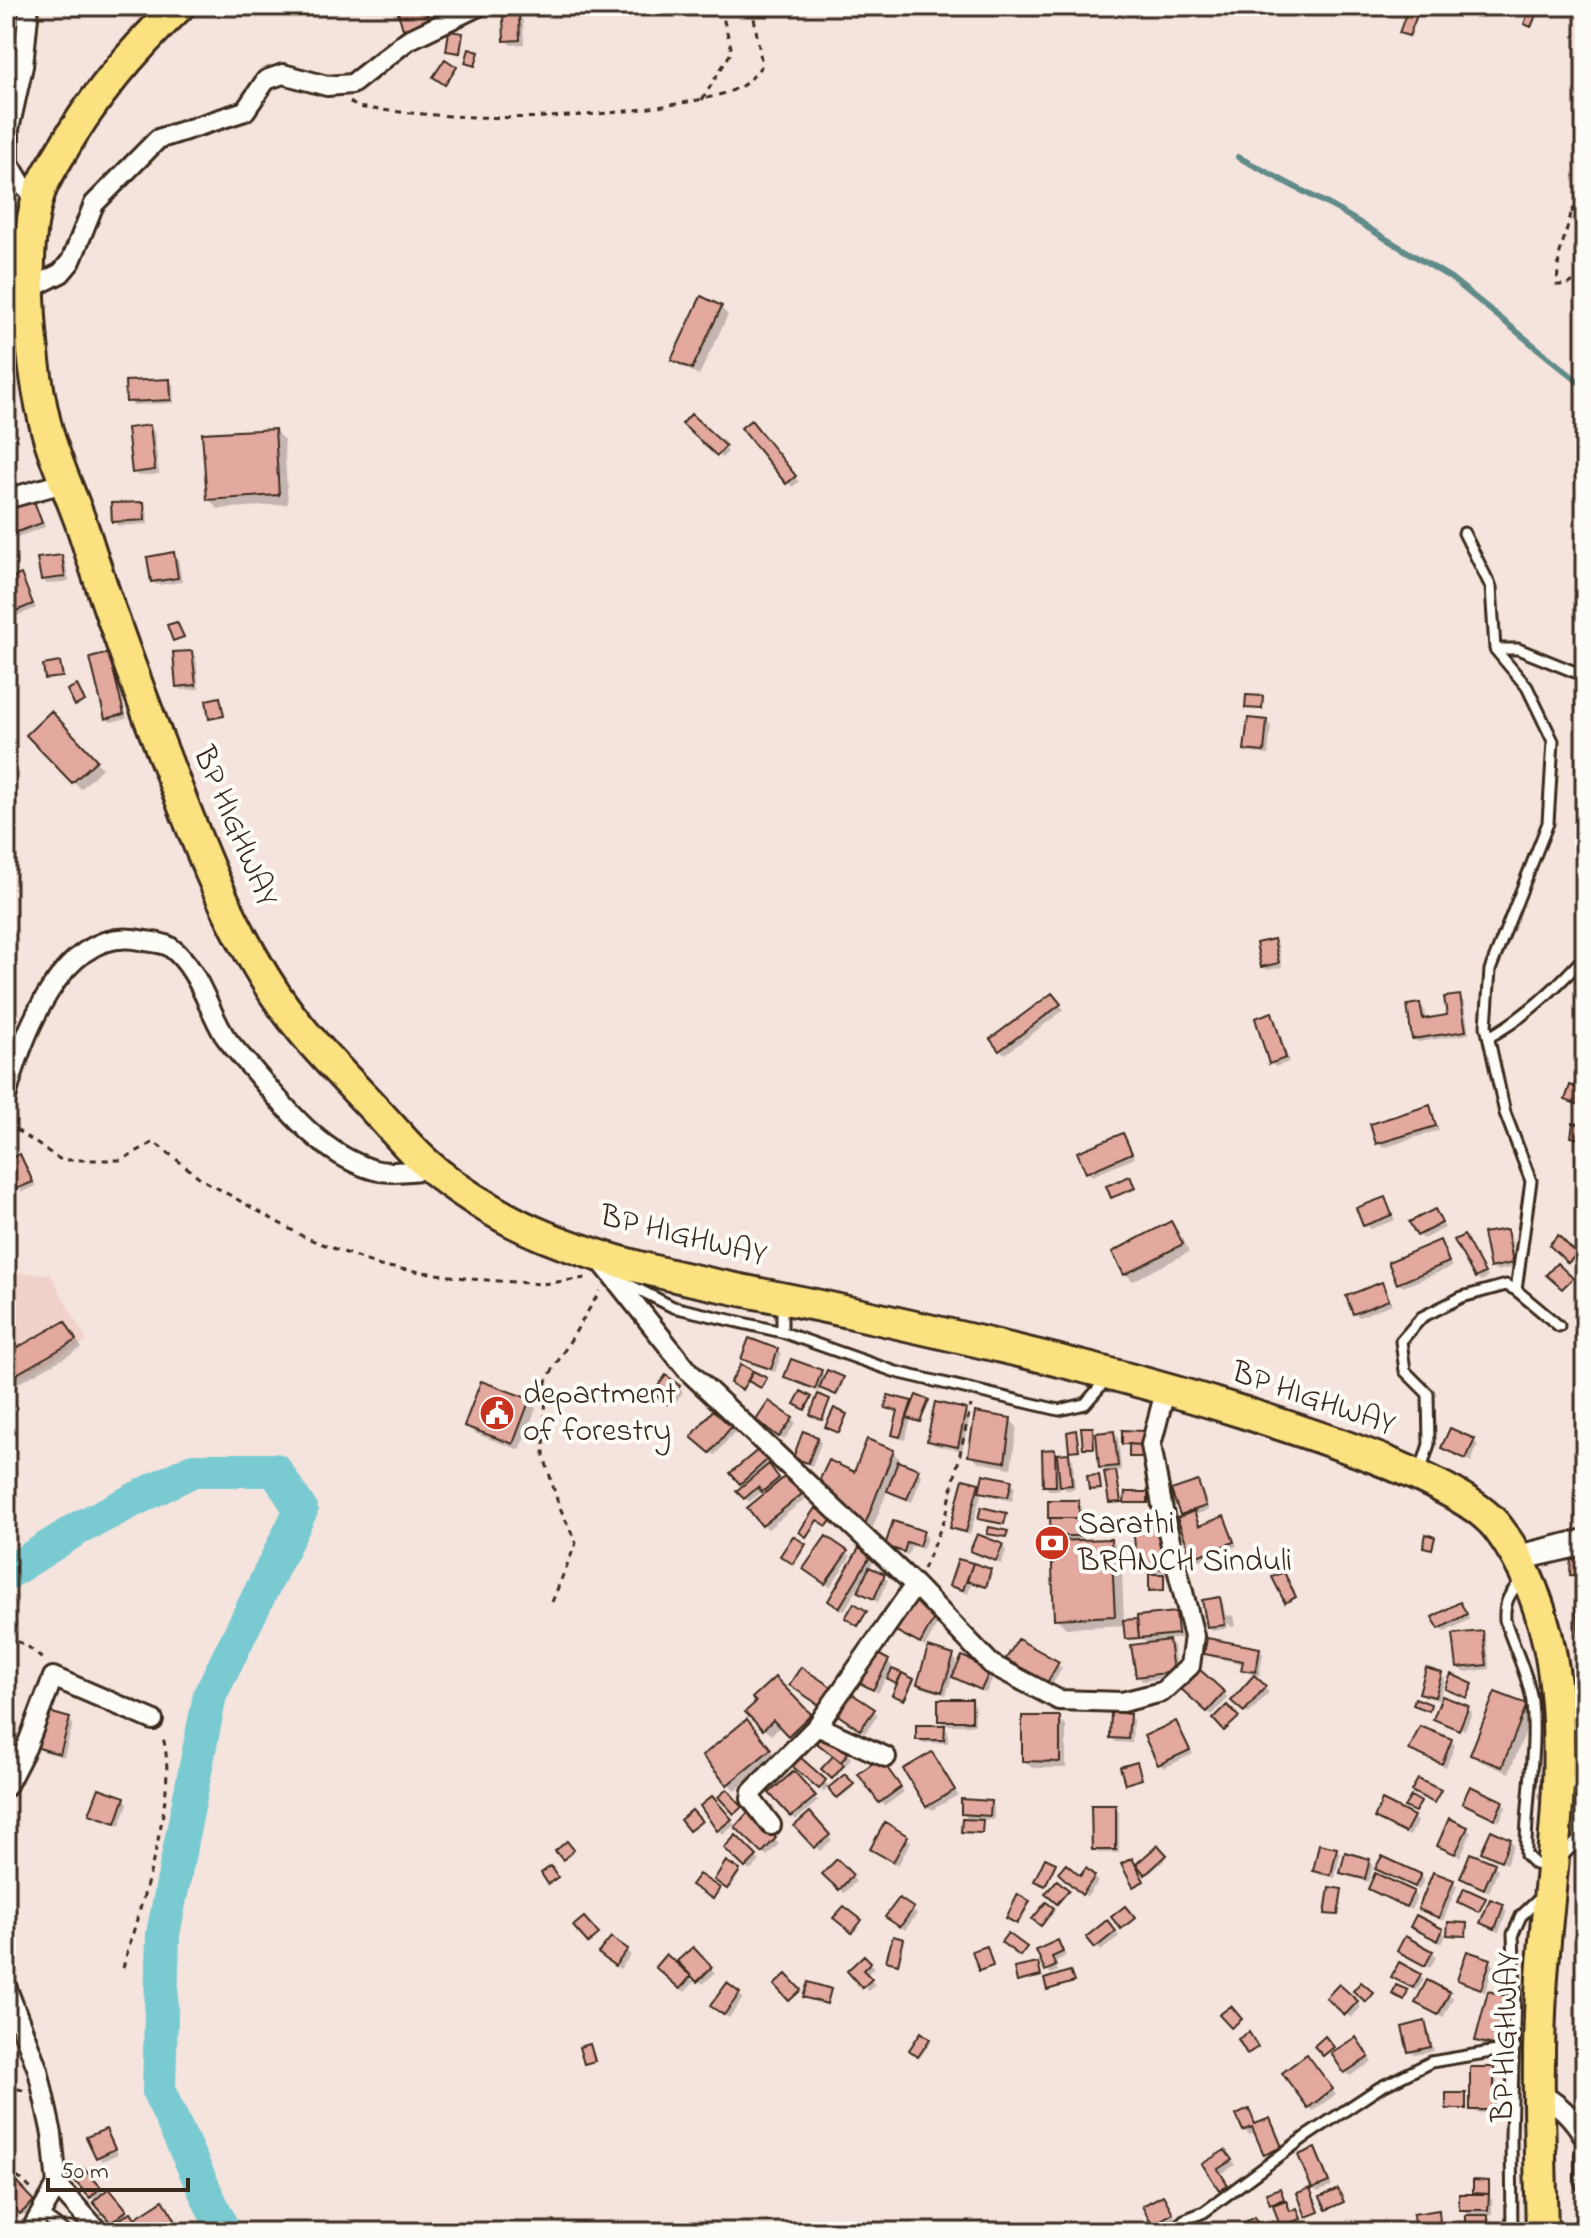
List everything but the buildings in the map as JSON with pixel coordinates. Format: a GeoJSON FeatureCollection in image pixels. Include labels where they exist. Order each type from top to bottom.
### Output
{"type":"FeatureCollection","features":[{"type":"Feature","properties":{"kind":"highway","name":"BP HIGHWAY"},"geometry":{"type":"LineString","coordinates":[[179,6],[145,38],[75,127],[38,196],[29,289],[36,372],[46,423],[113,625],[203,856],[275,994],[315,1046],[432,1169],[483,1203],[540,1235],[602,1264],[645,1269],[782,1299],[1166,1388],[1271,1422],[1418,1477],[1449,1491],[1492,1520],[1522,1567],[1539,1605],[1553,1672],[1559,1722],[1552,1877],[1542,1974],[1538,2093],[1542,2232]]}},
{"type":"Feature","properties":{"kind":"street"},"geometry":{"type":"LineString","coordinates":[[29,6],[23,66],[9,129],[9,163],[22,185],[38,196]]}},
{"type":"Feature","properties":{"kind":"street"},"geometry":{"type":"LineString","coordinates":[[29,289],[61,273],[71,261],[94,204],[158,139],[245,111],[266,80],[283,74],[327,86],[352,84],[408,40],[479,6]]}},
{"type":"Feature","properties":{"kind":"street"},"geometry":{"type":"LineString","coordinates":[[6,499],[67,482]]}},
{"type":"Feature","properties":{"kind":"street"},"geometry":{"type":"LineString","coordinates":[[6,1097],[32,1020],[66,968],[98,946],[129,938],[168,945],[190,969],[225,1036],[293,1117],[324,1145],[373,1170],[432,1169]]}},
{"type":"Feature","properties":{"kind":"street"},"geometry":{"type":"LineString","coordinates":[[602,1264],[689,1372],[915,1585],[991,1664],[1059,1700],[1122,1702],[1162,1692],[1190,1666],[1194,1636],[1164,1516],[1151,1445],[1166,1388]]}},
{"type":"Feature","properties":{"kind":"street"},"geometry":{"type":"LineString","coordinates":[[1522,1567],[1585,1542]]}},
{"type":"Feature","properties":{"kind":"street"},"geometry":{"type":"LineString","coordinates":[[771,1825],[751,1799],[752,1792],[817,1726],[915,1585]]}},
{"type":"Feature","properties":{"kind":"street"},"geometry":{"type":"LineString","coordinates":[[6,1787],[26,1748],[53,1677],[153,1720]]}},
{"type":"Feature","properties":{"kind":"street"},"geometry":{"type":"LineString","coordinates":[[817,1726],[886,1757]]}},
{"type":"Feature","properties":{"kind":"street"},"geometry":{"type":"LineString","coordinates":[[6,1986],[38,2070],[52,2134],[57,2185],[99,2232]]}},
{"type":"Feature","properties":{"kind":"street"},"geometry":{"type":"LineString","coordinates":[[1538,2093],[1549,2098],[1576,2123],[1585,2138]]}},
{"type":"Feature","properties":{"kind":"street"},"geometry":{"type":"LineString","coordinates":[[1585,2155],[1585,2182]]}},
{"type":"Feature","properties":{"kind":"street"},"geometry":{"type":"LineString","coordinates":[[30,2232],[57,2185]]}},
{"type":"Feature","properties":{"kind":"lane"},"geometry":{"type":"LineString","coordinates":[[1464,533],[1491,587],[1495,649],[1527,687],[1553,741],[1548,823],[1490,970],[1486,1026],[1505,1113],[1531,1181],[1516,1290]]}},
{"type":"Feature","properties":{"kind":"lane"},"geometry":{"type":"LineString","coordinates":[[1495,649],[1518,649],[1585,676]]}},
{"type":"Feature","properties":{"kind":"lane"},"geometry":{"type":"LineString","coordinates":[[1489,1037],[1509,1026],[1550,992],[1585,956]]}},
{"type":"Feature","properties":{"kind":"lane"},"geometry":{"type":"LineString","coordinates":[[602,1264],[673,1307],[782,1332],[896,1372],[1059,1410],[1085,1404],[1112,1374]]}},
{"type":"Feature","properties":{"kind":"lane"},"geometry":{"type":"LineString","coordinates":[[1418,1477],[1429,1444],[1428,1394],[1405,1371],[1401,1341],[1422,1317],[1462,1297],[1506,1285],[1559,1326]]}},
{"type":"Feature","properties":{"kind":"lane"},"geometry":{"type":"LineString","coordinates":[[782,1299],[782,1332]]}},
{"type":"Feature","properties":{"kind":"lane"},"geometry":{"type":"LineString","coordinates":[[1512,2232],[1513,1934],[1521,1916],[1552,1877],[1526,1855],[1525,1818],[1532,1766],[1532,1699],[1505,1620],[1504,1606],[1522,1567]]}},
{"type":"Feature","properties":{"kind":"lane"},"geometry":{"type":"LineString","coordinates":[[1171,2232],[1184,2220],[1204,2212],[1305,2137],[1379,2088],[1431,2062],[1515,2048]]}},
{"type":"Feature","properties":{"kind":"lane"},"geometry":{"type":"LineString","coordinates":[[43,2208],[66,2232]]}},
{"type":"Feature","properties":{"kind":"path"},"geometry":{"type":"LineString","coordinates":[[702,100],[732,51],[720,6]]}},
{"type":"Feature","properties":{"kind":"path"},"geometry":{"type":"LineString","coordinates":[[327,86],[357,107],[466,118],[534,119],[624,112],[702,100],[745,85],[762,65],[752,6]]}},
{"type":"Feature","properties":{"kind":"path"},"geometry":{"type":"LineString","coordinates":[[1585,186],[1571,214],[1559,256],[1557,285],[1568,285],[1585,272]]}},
{"type":"Feature","properties":{"kind":"path"},"geometry":{"type":"LineString","coordinates":[[1571,214],[1585,232]]}},
{"type":"Feature","properties":{"kind":"path"},"geometry":{"type":"LineString","coordinates":[[6,1123],[61,1160],[121,1160],[154,1142],[203,1180],[304,1237],[380,1266],[472,1279],[542,1284],[602,1264]]}},
{"type":"Feature","properties":{"kind":"path"},"geometry":{"type":"LineString","coordinates":[[552,1602],[576,1543],[558,1503],[544,1456],[546,1381],[602,1264]]}},
{"type":"Feature","properties":{"kind":"path"},"geometry":{"type":"LineString","coordinates":[[915,1585],[946,1516],[974,1389]]}},
{"type":"Feature","properties":{"kind":"path"},"geometry":{"type":"LineString","coordinates":[[6,1637],[26,1645],[46,1660],[53,1677]]}},
{"type":"Feature","properties":{"kind":"path"},"geometry":{"type":"LineString","coordinates":[[123,1968],[158,1842],[167,1775],[164,1736],[153,1720]]}},
{"type":"Feature","properties":{"kind":"path"},"geometry":{"type":"LineString","coordinates":[[6,2172],[22,2180],[43,2208]]}},
{"type":"Feature","properties":{"kind":"shaded area"},"geometry":{"type":"Polygon","coordinates":[[[67,6],[155,6],[141,20],[67,6]]]}},
{"type":"Feature","properties":{"kind":"shaded area"},"geometry":{"type":"Polygon","coordinates":[[[6,1273],[50,1274],[87,1341],[6,1385],[6,1273]]]}},
{"type":"Feature","properties":{"kind":"waterway"},"geometry":{"type":"LineString","coordinates":[[1238,157],[1335,208],[1451,278],[1585,387]]}},
{"type":"Feature","properties":{"kind":"waterway"},"geometry":{"type":"LineString","coordinates":[[6,1574],[77,1529],[193,1470],[275,1470],[301,1510],[210,1695],[163,1934],[159,2092],[224,2232]]}},
{"type":"Feature","properties":{"kind":"place","name":"department of forestry"},"geometry":{"type":"Point","coordinates":[497,1413]}},
{"type":"Feature","properties":{"kind":"place","name":"Sarathi BRANCH Sinduli"},"geometry":{"type":"Point","coordinates":[1052,1543]}}]}
